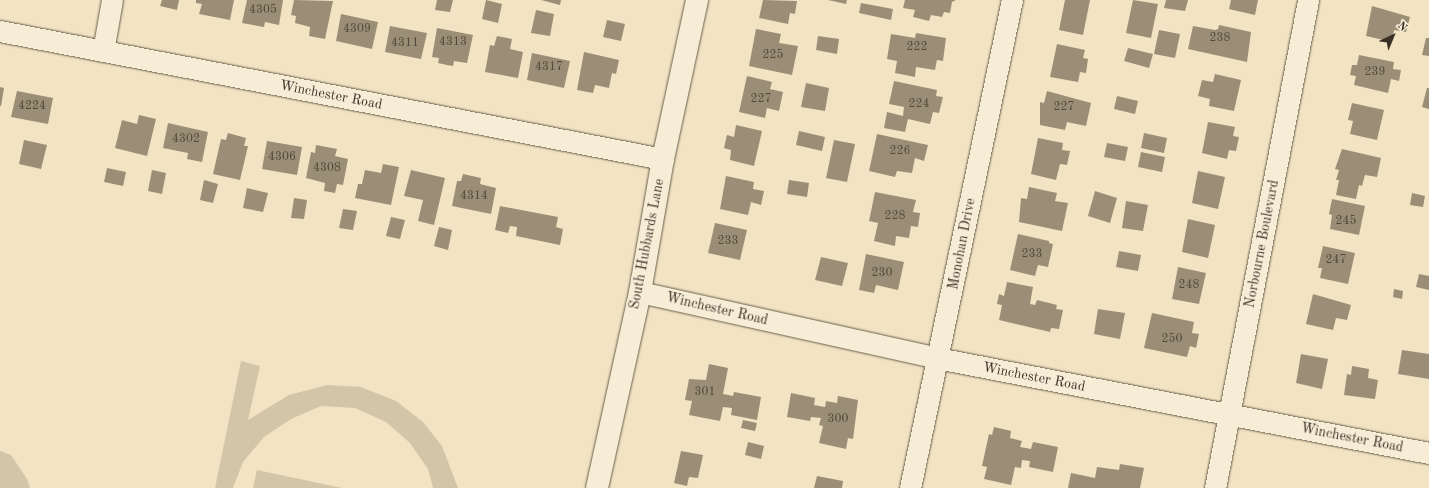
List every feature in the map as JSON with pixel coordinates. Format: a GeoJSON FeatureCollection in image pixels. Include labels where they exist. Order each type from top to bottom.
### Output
{"type":"FeatureCollection","features":[{"type":"Feature","properties":{"kind":"street"},"geometry":{"type":"LineString","coordinates":[[103,51],[112,0]]}},
{"type":"Feature","properties":{"kind":"street","name":"South Hubbards Lane"},"geometry":{"type":"LineString","coordinates":[[597,488],[640,292],[663,159],[697,0]]}},
{"type":"Feature","properties":{"kind":"street","name":"Monohan Drive"},"geometry":{"type":"LineString","coordinates":[[910,488],[937,358],[942,341],[1012,0]]}},
{"type":"Feature","properties":{"kind":"street","name":"Norbourne Boulevard"},"geometry":{"type":"LineString","coordinates":[[1215,488],[1308,0]]}},
{"type":"Feature","properties":{"kind":"street","name":"Winchester Road"},"geometry":{"type":"LineString","coordinates":[[0,30],[663,159]]}},
{"type":"Feature","properties":{"kind":"street","name":"Winchester Road"},"geometry":{"type":"LineString","coordinates":[[640,292],[937,358],[1429,453]]}},
{"type":"Feature","properties":{"kind":"shaded area"},"geometry":{"type":"Polygon","coordinates":[[[241,361],[260,366],[248,420],[289,395],[327,385],[361,387],[396,401],[423,422],[442,446],[458,488],[433,488],[428,469],[410,443],[386,422],[355,408],[321,406],[291,419],[264,437],[243,462],[233,488],[215,488],[241,361]]]}},
{"type":"Feature","properties":{"kind":"shaded area"},"geometry":{"type":"Polygon","coordinates":[[[0,451],[11,455],[27,479],[30,488],[0,488],[0,451]]]}},
{"type":"Feature","properties":{"kind":"shaded area"},"geometry":{"type":"Polygon","coordinates":[[[257,470],[342,488],[253,488],[257,470]]]}},
{"type":"Feature","properties":{"kind":"building"},"geometry":{"type":"Polygon","coordinates":[[[162,0],[179,0],[177,10],[160,6],[162,0]]]}},
{"type":"Feature","properties":{"kind":"building"},"geometry":{"type":"Polygon","coordinates":[[[196,0],[234,0],[230,20],[199,14],[202,4],[196,3],[196,0]]]}},
{"type":"Feature","properties":{"kind":"building"},"geometry":{"type":"Polygon","coordinates":[[[247,0],[283,0],[279,25],[265,22],[264,27],[242,23],[247,0]]]}},
{"type":"Feature","properties":{"kind":"building"},"geometry":{"type":"Polygon","coordinates":[[[294,0],[333,1],[325,39],[309,36],[310,27],[295,23],[296,16],[291,15],[294,0]]]}},
{"type":"Feature","properties":{"kind":"building"},"geometry":{"type":"Polygon","coordinates":[[[437,0],[453,0],[450,12],[435,10],[437,0]]]}},
{"type":"Feature","properties":{"kind":"building"},"geometry":{"type":"Polygon","coordinates":[[[486,0],[502,4],[498,23],[482,19],[486,0]]]}},
{"type":"Feature","properties":{"kind":"building"},"geometry":{"type":"Polygon","coordinates":[[[541,0],[561,0],[560,5],[541,0]]]}},
{"type":"Feature","properties":{"kind":"building"},"geometry":{"type":"Polygon","coordinates":[[[763,0],[797,1],[795,14],[790,13],[788,24],[759,18],[763,0]]]}},
{"type":"Feature","properties":{"kind":"building"},"geometry":{"type":"Polygon","coordinates":[[[828,0],[847,0],[846,4],[828,0]]]}},
{"type":"Feature","properties":{"kind":"building"},"geometry":{"type":"Polygon","coordinates":[[[905,0],[956,0],[952,2],[950,13],[944,12],[942,17],[931,15],[929,21],[913,17],[915,10],[903,8],[905,0]]]}},
{"type":"Feature","properties":{"kind":"building"},"geometry":{"type":"Polygon","coordinates":[[[1065,0],[1090,0],[1083,35],[1059,30],[1065,0]]]}},
{"type":"Feature","properties":{"kind":"building"},"geometry":{"type":"Polygon","coordinates":[[[1133,0],[1158,4],[1151,38],[1126,33],[1133,0]]]}},
{"type":"Feature","properties":{"kind":"building"},"geometry":{"type":"Polygon","coordinates":[[[1166,0],[1188,0],[1185,11],[1164,8],[1166,0]]]}},
{"type":"Feature","properties":{"kind":"building"},"geometry":{"type":"Polygon","coordinates":[[[1231,0],[1258,0],[1255,15],[1229,9],[1231,0]]]}},
{"type":"Feature","properties":{"kind":"building"},"geometry":{"type":"Polygon","coordinates":[[[861,3],[893,9],[891,20],[859,13],[861,3]]]}},
{"type":"Feature","properties":{"kind":"building"},"geometry":{"type":"Polygon","coordinates":[[[1372,6],[1410,17],[1406,32],[1394,30],[1392,42],[1366,36],[1372,6]]]}},
{"type":"Feature","properties":{"kind":"building"},"geometry":{"type":"Polygon","coordinates":[[[536,10],[554,14],[550,36],[531,33],[536,10]]]}},
{"type":"Feature","properties":{"kind":"building"},"geometry":{"type":"Polygon","coordinates":[[[341,14],[378,22],[372,49],[336,41],[341,14]]]}},
{"type":"Feature","properties":{"kind":"building"},"geometry":{"type":"Polygon","coordinates":[[[607,20],[625,24],[621,41],[603,37],[607,20]]]}},
{"type":"Feature","properties":{"kind":"building"},"geometry":{"type":"Polygon","coordinates":[[[1219,25],[1251,32],[1247,62],[1188,49],[1193,26],[1215,30],[1218,29],[1219,25]]]}},
{"type":"Feature","properties":{"kind":"building"},"geometry":{"type":"Polygon","coordinates":[[[390,26],[427,33],[421,59],[385,52],[390,26]]]}},
{"type":"Feature","properties":{"kind":"building"},"geometry":{"type":"Polygon","coordinates":[[[437,28],[473,35],[467,63],[454,61],[453,66],[447,65],[438,63],[439,58],[432,57],[437,28]]]}},
{"type":"Feature","properties":{"kind":"building"},"geometry":{"type":"Polygon","coordinates":[[[756,29],[781,34],[779,43],[798,46],[792,75],[749,66],[756,29]]]}},
{"type":"Feature","properties":{"kind":"building"},"geometry":{"type":"Polygon","coordinates":[[[1159,30],[1180,34],[1175,58],[1154,54],[1159,30]]]}},
{"type":"Feature","properties":{"kind":"building"},"geometry":{"type":"Polygon","coordinates":[[[916,33],[946,38],[943,61],[937,60],[935,70],[916,67],[915,77],[895,73],[897,61],[887,59],[891,34],[915,38],[916,33]]]}},
{"type":"Feature","properties":{"kind":"building"},"geometry":{"type":"Polygon","coordinates":[[[497,36],[512,39],[510,49],[523,52],[518,78],[485,72],[490,45],[494,46],[497,36]]]}},
{"type":"Feature","properties":{"kind":"building"},"geometry":{"type":"Polygon","coordinates":[[[818,36],[839,39],[837,54],[816,50],[818,36]]]}},
{"type":"Feature","properties":{"kind":"building"},"geometry":{"type":"Polygon","coordinates":[[[1426,38],[1429,38],[1429,56],[1422,55],[1426,38]]]}},
{"type":"Feature","properties":{"kind":"building"},"geometry":{"type":"Polygon","coordinates":[[[1057,44],[1085,50],[1083,58],[1088,59],[1086,73],[1080,72],[1078,82],[1050,77],[1057,44]]]}},
{"type":"Feature","properties":{"kind":"building"},"geometry":{"type":"Polygon","coordinates":[[[1128,48],[1153,54],[1149,68],[1124,61],[1128,48]]]}},
{"type":"Feature","properties":{"kind":"building"},"geometry":{"type":"Polygon","coordinates":[[[584,52],[619,60],[616,74],[612,73],[609,88],[595,85],[593,93],[577,90],[584,52]]]}},
{"type":"Feature","properties":{"kind":"building"},"geometry":{"type":"Polygon","coordinates":[[[532,53],[570,61],[564,88],[527,80],[532,53]]]}},
{"type":"Feature","properties":{"kind":"building"},"geometry":{"type":"Polygon","coordinates":[[[1359,55],[1394,62],[1393,69],[1401,70],[1399,81],[1391,79],[1388,93],[1354,85],[1356,76],[1350,75],[1352,65],[1357,65],[1359,55]]]}},
{"type":"Feature","properties":{"kind":"building"},"geometry":{"type":"Polygon","coordinates":[[[1215,74],[1241,80],[1234,111],[1209,106],[1210,99],[1198,96],[1202,80],[1213,82],[1215,74]]]}},
{"type":"Feature","properties":{"kind":"building"},"geometry":{"type":"Polygon","coordinates":[[[747,76],[772,82],[770,89],[783,92],[779,111],[767,108],[765,118],[739,112],[747,76]]]}},
{"type":"Feature","properties":{"kind":"building"},"geometry":{"type":"Polygon","coordinates":[[[894,81],[937,90],[936,96],[943,97],[939,113],[933,112],[930,124],[908,119],[905,132],[884,128],[887,112],[903,116],[904,107],[889,104],[894,81]]]}},
{"type":"Feature","properties":{"kind":"building"},"geometry":{"type":"Polygon","coordinates":[[[806,83],[829,88],[825,111],[801,107],[806,83]]]}},
{"type":"Feature","properties":{"kind":"building"},"geometry":{"type":"Polygon","coordinates":[[[0,87],[4,88],[1,106],[0,106],[0,87]]]}},
{"type":"Feature","properties":{"kind":"building"},"geometry":{"type":"Polygon","coordinates":[[[1427,88],[1429,88],[1429,109],[1422,107],[1427,88]]]}},
{"type":"Feature","properties":{"kind":"building"},"geometry":{"type":"Polygon","coordinates":[[[17,91],[53,98],[48,124],[11,117],[17,91]]]}},
{"type":"Feature","properties":{"kind":"building"},"geometry":{"type":"Polygon","coordinates":[[[1047,91],[1091,103],[1086,126],[1067,122],[1065,130],[1040,125],[1040,102],[1044,103],[1047,91]]]}},
{"type":"Feature","properties":{"kind":"building"},"geometry":{"type":"Polygon","coordinates":[[[1117,96],[1138,101],[1135,114],[1114,109],[1117,96]]]}},
{"type":"Feature","properties":{"kind":"building"},"geometry":{"type":"Polygon","coordinates":[[[1352,103],[1384,110],[1377,140],[1350,134],[1353,121],[1348,120],[1352,103]]]}},
{"type":"Feature","properties":{"kind":"building"},"geometry":{"type":"Polygon","coordinates":[[[139,115],[156,119],[147,156],[115,148],[122,120],[137,124],[139,115]]]}},
{"type":"Feature","properties":{"kind":"building"},"geometry":{"type":"Polygon","coordinates":[[[1208,122],[1235,127],[1233,136],[1239,137],[1236,151],[1229,150],[1227,159],[1202,153],[1208,122]]]}},
{"type":"Feature","properties":{"kind":"building"},"geometry":{"type":"Polygon","coordinates":[[[168,123],[208,132],[202,162],[187,159],[188,153],[163,148],[168,123]]]}},
{"type":"Feature","properties":{"kind":"building"},"geometry":{"type":"Polygon","coordinates":[[[736,125],[762,131],[754,166],[730,160],[731,150],[724,148],[727,135],[734,137],[736,125]]]}},
{"type":"Feature","properties":{"kind":"building"},"geometry":{"type":"Polygon","coordinates":[[[799,131],[825,137],[822,151],[796,145],[799,131]]]}},
{"type":"Feature","properties":{"kind":"building"},"geometry":{"type":"Polygon","coordinates":[[[228,133],[246,138],[244,146],[248,146],[240,180],[213,174],[221,139],[226,140],[228,133]]]}},
{"type":"Feature","properties":{"kind":"building"},"geometry":{"type":"Polygon","coordinates":[[[1144,133],[1167,138],[1164,153],[1141,148],[1144,133]]]}},
{"type":"Feature","properties":{"kind":"building"},"geometry":{"type":"Polygon","coordinates":[[[877,134],[928,145],[924,161],[915,158],[912,173],[897,171],[895,177],[869,171],[877,134]]]}},
{"type":"Feature","properties":{"kind":"building"},"geometry":{"type":"Polygon","coordinates":[[[1038,138],[1063,143],[1062,150],[1070,151],[1067,165],[1060,164],[1056,180],[1031,174],[1038,138]]]}},
{"type":"Feature","properties":{"kind":"building"},"geometry":{"type":"Polygon","coordinates":[[[24,140],[47,145],[41,169],[19,164],[24,140]]]}},
{"type":"Feature","properties":{"kind":"building"},"geometry":{"type":"Polygon","coordinates":[[[834,140],[855,144],[847,182],[826,178],[834,140]]]}},
{"type":"Feature","properties":{"kind":"building"},"geometry":{"type":"Polygon","coordinates":[[[267,141],[302,147],[297,175],[262,169],[267,141]]]}},
{"type":"Feature","properties":{"kind":"building"},"geometry":{"type":"Polygon","coordinates":[[[1107,143],[1128,147],[1125,161],[1104,157],[1107,143]]]}},
{"type":"Feature","properties":{"kind":"building"},"geometry":{"type":"Polygon","coordinates":[[[316,145],[337,149],[335,156],[348,159],[343,185],[337,184],[335,193],[324,191],[325,183],[306,178],[311,152],[315,153],[316,145]]]}},
{"type":"Feature","properties":{"kind":"building"},"geometry":{"type":"Polygon","coordinates":[[[1342,149],[1381,158],[1377,177],[1365,175],[1362,186],[1359,185],[1356,199],[1336,195],[1339,180],[1336,180],[1339,170],[1335,169],[1342,149]]]}},
{"type":"Feature","properties":{"kind":"building"},"geometry":{"type":"Polygon","coordinates":[[[1141,152],[1165,157],[1162,172],[1138,167],[1141,152]]]}},
{"type":"Feature","properties":{"kind":"building"},"geometry":{"type":"Polygon","coordinates":[[[383,164],[399,167],[391,205],[355,198],[358,184],[362,184],[365,170],[381,173],[383,164]]]}},
{"type":"Feature","properties":{"kind":"building"},"geometry":{"type":"Polygon","coordinates":[[[107,168],[126,172],[123,186],[104,182],[107,168]]]}},
{"type":"Feature","properties":{"kind":"building"},"geometry":{"type":"Polygon","coordinates":[[[152,170],[166,173],[162,194],[148,191],[152,170]]]}},
{"type":"Feature","properties":{"kind":"building"},"geometry":{"type":"Polygon","coordinates":[[[411,170],[445,178],[434,225],[418,221],[423,200],[404,196],[411,170]]]}},
{"type":"Feature","properties":{"kind":"building"},"geometry":{"type":"Polygon","coordinates":[[[1198,171],[1225,177],[1218,209],[1192,203],[1198,171]]]}},
{"type":"Feature","properties":{"kind":"building"},"geometry":{"type":"Polygon","coordinates":[[[463,174],[481,178],[480,184],[496,188],[491,214],[452,206],[457,181],[461,181],[463,174]]]}},
{"type":"Feature","properties":{"kind":"building"},"geometry":{"type":"Polygon","coordinates":[[[726,176],[754,182],[753,189],[764,191],[761,205],[751,202],[748,215],[720,209],[726,176]]]}},
{"type":"Feature","properties":{"kind":"building"},"geometry":{"type":"Polygon","coordinates":[[[204,180],[218,184],[213,203],[200,200],[204,180]]]}},
{"type":"Feature","properties":{"kind":"building"},"geometry":{"type":"Polygon","coordinates":[[[789,180],[809,183],[807,197],[787,194],[789,180]]]}},
{"type":"Feature","properties":{"kind":"building"},"geometry":{"type":"Polygon","coordinates":[[[1029,187],[1057,193],[1055,201],[1068,203],[1062,231],[1019,222],[1021,198],[1027,199],[1029,187]]]}},
{"type":"Feature","properties":{"kind":"building"},"geometry":{"type":"Polygon","coordinates":[[[247,188],[268,193],[263,212],[243,208],[247,188]]]}},
{"type":"Feature","properties":{"kind":"building"},"geometry":{"type":"Polygon","coordinates":[[[1095,191],[1117,198],[1110,223],[1088,216],[1095,191]]]}},
{"type":"Feature","properties":{"kind":"building"},"geometry":{"type":"Polygon","coordinates":[[[875,192],[916,200],[913,212],[920,213],[918,227],[911,226],[909,238],[896,236],[895,246],[874,241],[878,223],[869,221],[875,192]]]}},
{"type":"Feature","properties":{"kind":"building"},"geometry":{"type":"Polygon","coordinates":[[[1412,193],[1425,196],[1423,207],[1410,205],[1412,193]]]}},
{"type":"Feature","properties":{"kind":"building"},"geometry":{"type":"Polygon","coordinates":[[[294,198],[307,200],[304,219],[291,218],[294,198]]]}},
{"type":"Feature","properties":{"kind":"building"},"geometry":{"type":"Polygon","coordinates":[[[1332,199],[1365,206],[1359,235],[1330,229],[1332,215],[1329,214],[1332,199]]]}},
{"type":"Feature","properties":{"kind":"building"},"geometry":{"type":"Polygon","coordinates":[[[1126,201],[1148,205],[1143,231],[1122,228],[1126,201]]]}},
{"type":"Feature","properties":{"kind":"building"},"geometry":{"type":"Polygon","coordinates":[[[500,206],[558,217],[556,227],[563,229],[560,245],[516,236],[517,227],[510,226],[508,233],[495,230],[500,206]]]}},
{"type":"Feature","properties":{"kind":"building"},"geometry":{"type":"Polygon","coordinates":[[[343,209],[357,211],[353,230],[339,228],[343,209]]]}},
{"type":"Feature","properties":{"kind":"building"},"geometry":{"type":"Polygon","coordinates":[[[391,217],[405,220],[400,239],[386,236],[391,217]]]}},
{"type":"Feature","properties":{"kind":"building"},"geometry":{"type":"Polygon","coordinates":[[[1188,219],[1215,225],[1208,258],[1182,252],[1188,219]]]}},
{"type":"Feature","properties":{"kind":"building"},"geometry":{"type":"Polygon","coordinates":[[[715,223],[747,230],[740,260],[708,253],[715,223]]]}},
{"type":"Feature","properties":{"kind":"building"},"geometry":{"type":"Polygon","coordinates":[[[439,227],[452,230],[448,250],[434,246],[439,227]]]}},
{"type":"Feature","properties":{"kind":"building"},"geometry":{"type":"Polygon","coordinates":[[[1018,234],[1049,241],[1049,243],[1053,244],[1048,267],[1038,265],[1035,276],[1010,270],[1018,234]]]}},
{"type":"Feature","properties":{"kind":"building"},"geometry":{"type":"Polygon","coordinates":[[[1323,246],[1355,253],[1348,284],[1320,278],[1322,268],[1318,268],[1323,246]]]}},
{"type":"Feature","properties":{"kind":"building"},"geometry":{"type":"Polygon","coordinates":[[[1119,251],[1141,255],[1138,271],[1116,267],[1119,251]]]}},
{"type":"Feature","properties":{"kind":"building"},"geometry":{"type":"Polygon","coordinates":[[[866,254],[904,262],[898,290],[876,285],[874,293],[859,290],[866,254]]]}},
{"type":"Feature","properties":{"kind":"building"},"geometry":{"type":"Polygon","coordinates":[[[821,257],[848,263],[842,286],[815,280],[821,257]]]}},
{"type":"Feature","properties":{"kind":"building"},"geometry":{"type":"Polygon","coordinates":[[[1178,267],[1206,273],[1199,304],[1172,299],[1178,267]]]}},
{"type":"Feature","properties":{"kind":"building"},"geometry":{"type":"Polygon","coordinates":[[[1419,274],[1429,276],[1429,290],[1416,287],[1419,274]]]}},
{"type":"Feature","properties":{"kind":"building"},"geometry":{"type":"Polygon","coordinates":[[[1007,282],[1033,287],[1030,304],[1035,305],[1037,300],[1057,305],[1056,309],[1063,310],[1059,329],[1051,328],[1050,332],[999,320],[1002,305],[997,304],[999,294],[1004,296],[1007,282]]]}},
{"type":"Feature","properties":{"kind":"building"},"geometry":{"type":"Polygon","coordinates":[[[1394,289],[1403,291],[1402,299],[1393,297],[1394,289]]]}},
{"type":"Feature","properties":{"kind":"building"},"geometry":{"type":"Polygon","coordinates":[[[1313,294],[1351,305],[1347,320],[1336,318],[1333,330],[1306,324],[1313,294]]]}},
{"type":"Feature","properties":{"kind":"building"},"geometry":{"type":"Polygon","coordinates":[[[1098,309],[1125,313],[1120,339],[1094,334],[1098,309]]]}},
{"type":"Feature","properties":{"kind":"building"},"geometry":{"type":"Polygon","coordinates":[[[1152,313],[1194,322],[1192,333],[1199,334],[1196,348],[1190,346],[1187,357],[1144,348],[1152,313]]]}},
{"type":"Feature","properties":{"kind":"building"},"geometry":{"type":"Polygon","coordinates":[[[1402,350],[1429,354],[1429,379],[1398,374],[1402,350]]]}},
{"type":"Feature","properties":{"kind":"building"},"geometry":{"type":"Polygon","coordinates":[[[1301,354],[1328,359],[1322,389],[1296,383],[1301,354]]]}},
{"type":"Feature","properties":{"kind":"building"},"geometry":{"type":"Polygon","coordinates":[[[709,364],[728,368],[723,394],[733,396],[734,392],[761,397],[757,420],[731,415],[732,408],[723,407],[720,421],[689,415],[692,401],[685,400],[689,379],[706,380],[709,364]]]}},
{"type":"Feature","properties":{"kind":"building"},"geometry":{"type":"Polygon","coordinates":[[[1352,366],[1369,369],[1368,378],[1378,380],[1375,399],[1344,395],[1347,374],[1351,375],[1352,366]]]}},
{"type":"Feature","properties":{"kind":"building"},"geometry":{"type":"Polygon","coordinates":[[[791,393],[815,398],[814,405],[825,407],[826,401],[837,403],[838,396],[858,400],[853,439],[848,438],[846,449],[819,443],[823,426],[819,425],[821,418],[811,417],[810,421],[787,417],[791,393]]]}},
{"type":"Feature","properties":{"kind":"building"},"geometry":{"type":"Polygon","coordinates":[[[743,420],[757,423],[755,431],[741,428],[743,420]]]}},
{"type":"Feature","properties":{"kind":"building"},"geometry":{"type":"Polygon","coordinates":[[[994,427],[1011,431],[1010,438],[1022,441],[1020,447],[1031,449],[1033,442],[1058,447],[1053,472],[1029,467],[1030,461],[1022,460],[1021,468],[1015,467],[1011,485],[984,479],[987,467],[982,466],[989,434],[992,435],[994,427]]]}},
{"type":"Feature","properties":{"kind":"building"},"geometry":{"type":"Polygon","coordinates":[[[748,442],[764,446],[761,459],[745,455],[748,442]]]}},
{"type":"Feature","properties":{"kind":"building"},"geometry":{"type":"Polygon","coordinates":[[[681,451],[703,455],[698,478],[689,477],[687,486],[674,483],[681,451]]]}},
{"type":"Feature","properties":{"kind":"building"},"geometry":{"type":"Polygon","coordinates":[[[1120,464],[1144,468],[1140,488],[1068,488],[1071,473],[1095,478],[1097,467],[1119,470],[1120,464]]]}},
{"type":"Feature","properties":{"kind":"building"},"geometry":{"type":"Polygon","coordinates":[[[817,476],[843,481],[842,488],[814,488],[817,476]]]}}]}
